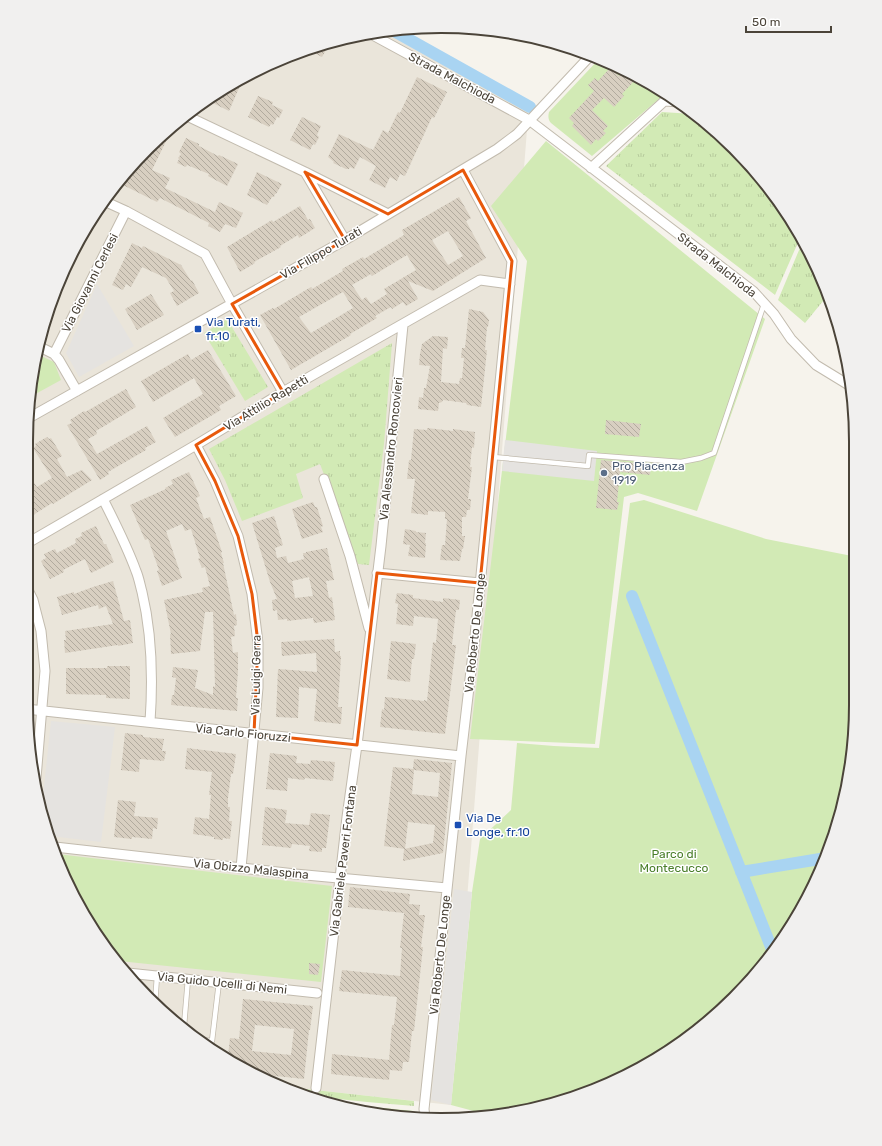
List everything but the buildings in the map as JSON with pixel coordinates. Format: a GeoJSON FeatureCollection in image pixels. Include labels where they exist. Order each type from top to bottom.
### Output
{"type":"FeatureCollection","features":[{"type":"Feature","properties":{"kind":"street","name":"Strada Malchioda"},"geometry":{"type":"LineString","coordinates":[[378,38],[529,120],[753,291],[774,314],[791,339],[816,365],[845,383]]}},
{"type":"Feature","properties":{"kind":"street","name":"Via Filippo Turati"},"geometry":{"type":"LineString","coordinates":[[34,415],[345,240],[498,149],[517,134],[586,60]]}},
{"type":"Feature","properties":{"kind":"street"},"geometry":{"type":"LineString","coordinates":[[591,168],[665,100]]}},
{"type":"Feature","properties":{"kind":"street"},"geometry":{"type":"LineString","coordinates":[[192,118],[305,172],[388,214]]}},
{"type":"Feature","properties":{"kind":"street","name":"Via Roberto De Longe"},"geometry":{"type":"LineString","coordinates":[[424,1112],[460,756],[480,583],[512,261],[463,170]]}},
{"type":"Feature","properties":{"kind":"street"},"geometry":{"type":"LineString","coordinates":[[305,172],[345,240]]}},
{"type":"Feature","properties":{"kind":"street"},"geometry":{"type":"LineString","coordinates":[[110,204],[205,254],[283,392]]}},
{"type":"Feature","properties":{"kind":"street","name":"Via Giovanni Cerlesi"},"geometry":{"type":"LineString","coordinates":[[54,354],[126,211]]}},
{"type":"Feature","properties":{"kind":"street","name":"Via Attilio Rapetti"},"geometry":{"type":"LineString","coordinates":[[33,540],[196,445],[283,392],[480,280],[510,284]]}},
{"type":"Feature","properties":{"kind":"street","name":"Via Alessandro Roncovieri"},"geometry":{"type":"LineString","coordinates":[[378,572],[403,325]]}},
{"type":"Feature","properties":{"kind":"street"},"geometry":{"type":"LineString","coordinates":[[44,349],[54,354],[59,360],[76,391]]}},
{"type":"Feature","properties":{"kind":"street","name":"Via Luigi Gerra"},"geometry":{"type":"LineString","coordinates":[[196,445],[215,481],[238,536],[252,594],[258,643],[258,688],[241,868]]}},
{"type":"Feature","properties":{"kind":"street","name":"Via Gabriele Paveri Fontana"},"geometry":{"type":"LineString","coordinates":[[324,479],[350,556],[370,634]]}},
{"type":"Feature","properties":{"kind":"street"},"geometry":{"type":"LineString","coordinates":[[102,499],[124,540],[137,572],[145,604],[150,643],[152,697],[150,722]]}},
{"type":"Feature","properties":{"kind":"street"},"geometry":{"type":"LineString","coordinates":[[378,572],[480,583]]}},
{"type":"Feature","properties":{"kind":"street","name":"Via Gabriele Paveri Fontana"},"geometry":{"type":"LineString","coordinates":[[316,1088],[347,817],[378,572]]}},
{"type":"Feature","properties":{"kind":"street"},"geometry":{"type":"LineString","coordinates":[[33,600],[41,631],[45,672],[37,764]]}},
{"type":"Feature","properties":{"kind":"street","name":"Via Carlo Fioruzzi"},"geometry":{"type":"LineString","coordinates":[[33,709],[460,756]]}},
{"type":"Feature","properties":{"kind":"street","name":"Via Obizzo Malaspina"},"geometry":{"type":"LineString","coordinates":[[59,847],[241,868],[447,888]]}},
{"type":"Feature","properties":{"kind":"street","name":"Via Guido Ucelli di Nemi"},"geometry":{"type":"LineString","coordinates":[[134,974],[317,993]]}},
{"type":"Feature","properties":{"kind":"lane"},"geometry":{"type":"LineString","coordinates":[[493,457],[588,466],[589,454],[681,462],[701,458],[714,453],[764,304]]}},
{"type":"Feature","properties":{"kind":"lane"},"geometry":{"type":"LineString","coordinates":[[156,996],[158,976]]}},
{"type":"Feature","properties":{"kind":"lane"},"geometry":{"type":"LineString","coordinates":[[184,1022],[188,979]]}},
{"type":"Feature","properties":{"kind":"lane"},"geometry":{"type":"LineString","coordinates":[[209,1041],[212,1041],[219,982]]}},
{"type":"Feature","properties":{"kind":"highlighted area"},"geometry":{"type":"Polygon","coordinates":[[[463,170],[512,261],[480,583],[377,573],[357,745],[254,734],[258,643],[252,594],[238,536],[215,481],[196,445],[283,392],[232,304],[345,240],[305,172],[388,214],[463,170]]]}},
{"type":"Feature","properties":{"kind":"shaded area"},"geometry":{"type":"Polygon","coordinates":[[[401,35],[529,104],[451,1105],[304,1089],[261,1071],[237,1058],[214,1044],[172,1012],[134,974],[117,953],[102,932],[75,885],[64,861],[47,811],[36,758],[34,732],[33,441],[36,388],[47,335],[64,285],[75,261],[102,214],[134,172],[172,134],[214,102],[261,75],[310,55],[361,41],[401,35]]]}},
{"type":"Feature","properties":{"kind":"shaded area"},"geometry":{"type":"Polygon","coordinates":[[[97,284],[134,346],[79,377],[66,353],[97,284]]]}},
{"type":"Feature","properties":{"kind":"shaded area"},"geometry":{"type":"Polygon","coordinates":[[[505,440],[597,451],[594,481],[502,471],[505,440]]]}},
{"type":"Feature","properties":{"kind":"shaded area"},"geometry":{"type":"Polygon","coordinates":[[[51,721],[115,727],[101,842],[55,837],[43,794],[51,721]]]}},
{"type":"Feature","properties":{"kind":"shaded area"},"geometry":{"type":"Polygon","coordinates":[[[454,889],[472,892],[451,1105],[431,1100],[454,889]]]}},
{"type":"Feature","properties":{"kind":"green space"},"geometry":{"type":"Polygon","coordinates":[[[595,63],[621,75],[661,98],[592,156],[551,123],[548,115],[549,112],[595,63]]]}},
{"type":"Feature","properties":{"kind":"green space"},"geometry":{"type":"Polygon","coordinates":[[[662,112],[684,113],[689,117],[710,134],[748,172],[780,214],[798,244],[775,295],[606,166],[662,112]]]}},
{"type":"Feature","properties":{"kind":"green space"},"geometry":{"type":"Polygon","coordinates":[[[546,141],[765,319],[697,511],[638,493],[624,497],[595,744],[470,739],[527,261],[491,206],[546,141]]]}},
{"type":"Feature","properties":{"kind":"green space"},"geometry":{"type":"Polygon","coordinates":[[[800,248],[818,285],[824,300],[805,323],[778,300],[800,248]]]}},
{"type":"Feature","properties":{"kind":"green space"},"geometry":{"type":"Polygon","coordinates":[[[227,319],[268,387],[245,401],[204,333],[227,319]]]}},
{"type":"Feature","properties":{"kind":"green space"},"geometry":{"type":"Polygon","coordinates":[[[392,343],[384,444],[369,565],[358,564],[320,464],[296,474],[303,498],[242,521],[225,480],[209,449],[392,343]]]}},
{"type":"Feature","properties":{"kind":"green space"},"geometry":{"type":"Polygon","coordinates":[[[42,356],[54,362],[61,380],[36,394],[42,356]]]}},
{"type":"Feature","properties":{"kind":"green space","name":"Parco di Montecucco"},"geometry":{"type":"Polygon","coordinates":[[[644,500],[766,539],[849,555],[848,732],[846,758],[835,811],[818,861],[807,885],[780,932],[748,974],[710,1012],[689,1029],[668,1044],[621,1071],[597,1082],[547,1099],[494,1110],[475,1111],[451,1105],[472,892],[480,839],[511,810],[517,743],[599,748],[630,503],[644,500]]]}},
{"type":"Feature","properties":{"kind":"green space"},"geometry":{"type":"Polygon","coordinates":[[[62,855],[332,886],[321,982],[124,962],[102,932],[88,909],[75,885],[62,855]]]}},
{"type":"Feature","properties":{"kind":"green space"},"geometry":{"type":"Polygon","coordinates":[[[304,1089],[414,1101],[414,1106],[333,1098],[304,1089]]]}},
{"type":"Feature","properties":{"kind":"green space"},"geometry":{"type":"Polygon","coordinates":[[[369,1106],[414,1111],[388,1110],[369,1106]]]}},
{"type":"Feature","properties":{"kind":"waterway"},"geometry":{"type":"LineString","coordinates":[[401,35],[530,107]]}},
{"type":"Feature","properties":{"kind":"waterway"},"geometry":{"type":"LineString","coordinates":[[632,596],[770,945]]}},
{"type":"Feature","properties":{"kind":"waterway"},"geometry":{"type":"LineString","coordinates":[[741,872],[819,859]]}},
{"type":"Feature","properties":{"kind":"place","name":"Via Turati, fr.10"},"geometry":{"type":"Point","coordinates":[198,329]}},
{"type":"Feature","properties":{"kind":"place","name":"Pro Piacenza 1919"},"geometry":{"type":"Point","coordinates":[604,473]}},
{"type":"Feature","properties":{"kind":"place","name":"Via De Longe, fr.10"},"geometry":{"type":"Point","coordinates":[458,825]}}]}
